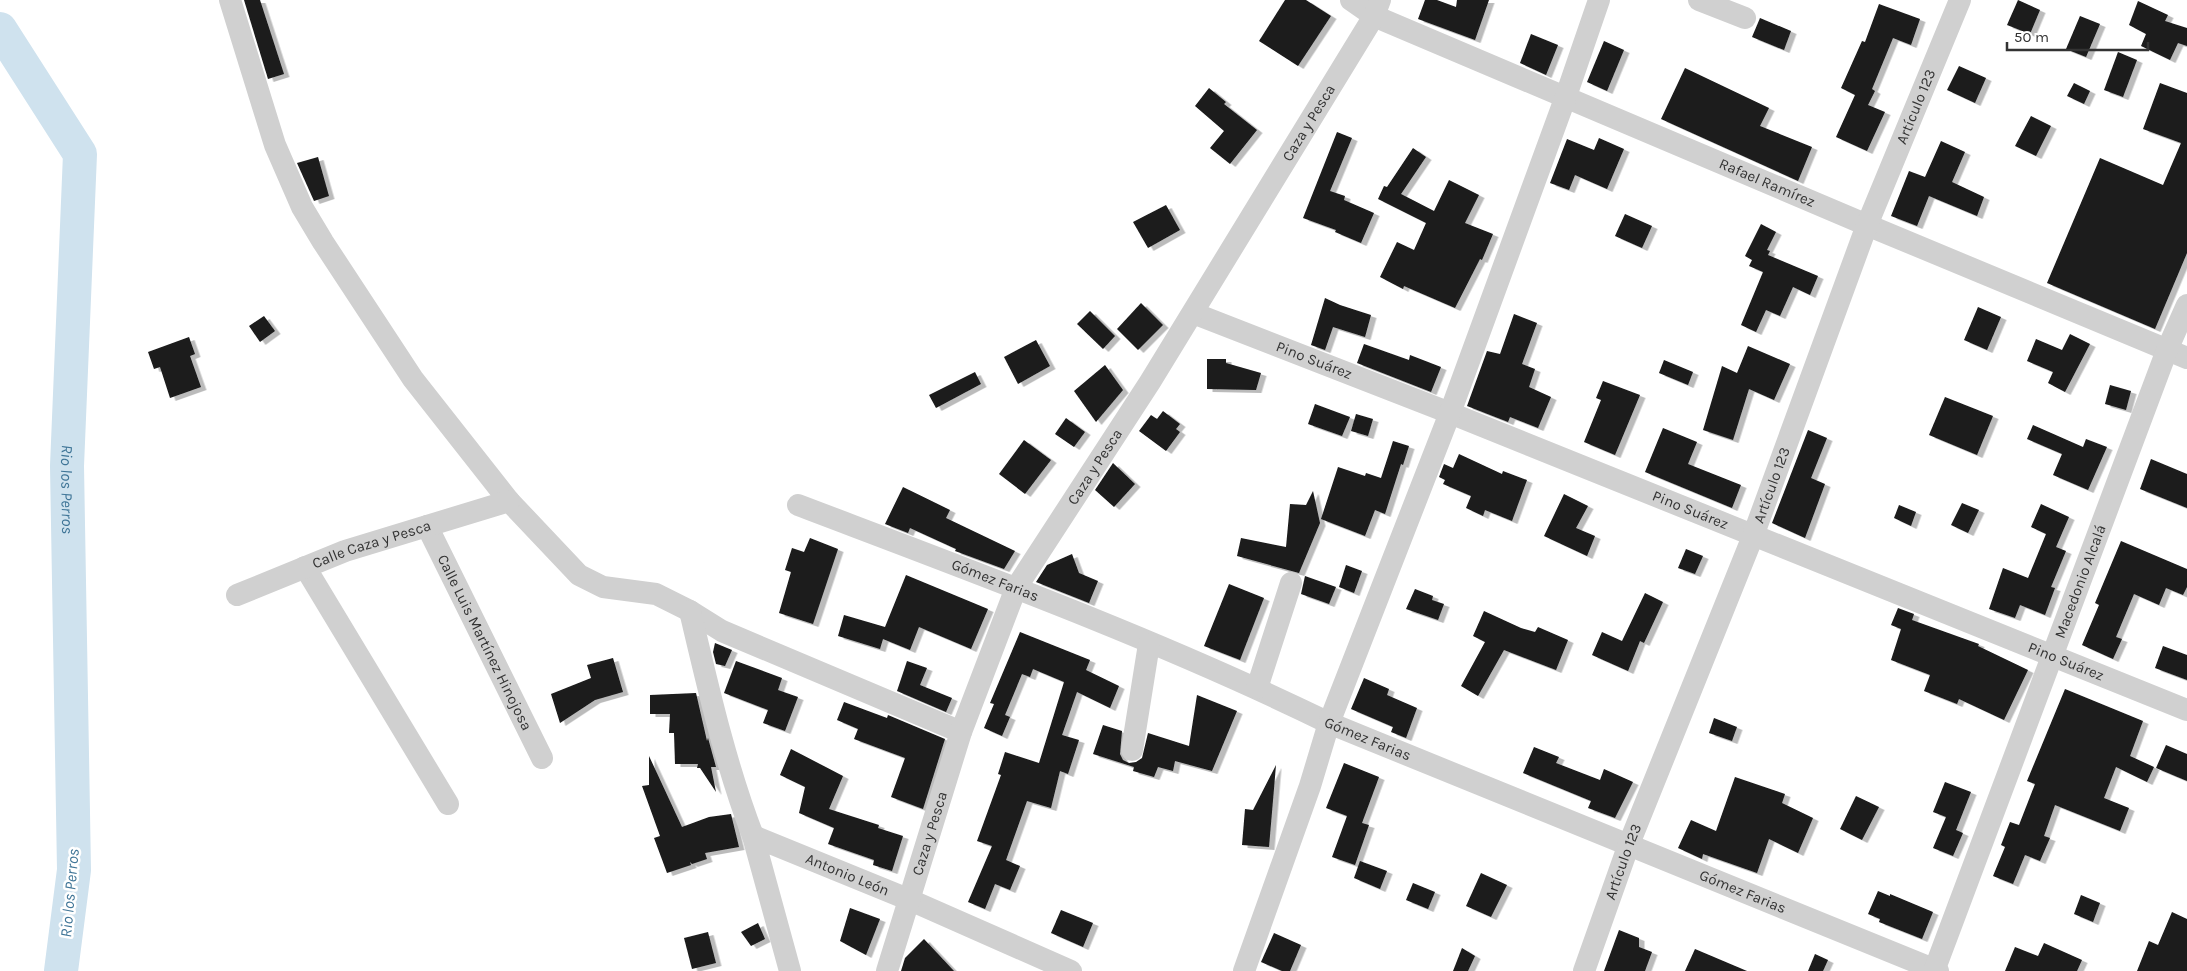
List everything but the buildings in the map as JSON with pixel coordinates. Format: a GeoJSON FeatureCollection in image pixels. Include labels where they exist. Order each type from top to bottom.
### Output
{"type":"FeatureCollection","features":[{"type":"Feature","properties":{"kind":"street"},"geometry":{"type":"LineString","coordinates":[[230,0],[275,145],[302,206],[323,242],[413,379],[509,501],[579,575],[603,588],[656,594],[722,630],[961,732]]}},
{"type":"Feature","properties":{"kind":"street","name":"Rafael Ramírez"},"geometry":{"type":"LineString","coordinates":[[1352,0],[1377,8],[1566,96],[1867,225],[2177,354]]}},
{"type":"Feature","properties":{"kind":"street"},"geometry":{"type":"LineString","coordinates":[[1244,971],[1310,786],[1329,723],[1450,413],[1566,96],[1598,0]]}},
{"type":"Feature","properties":{"kind":"street"},"geometry":{"type":"LineString","coordinates":[[1699,0],[1745,18]]}},
{"type":"Feature","properties":{"kind":"street","name":"Artículo 123"},"geometry":{"type":"LineString","coordinates":[[1584,971],[1629,844],[1753,536],[1867,225],[1960,0]]}},
{"type":"Feature","properties":{"kind":"street","name":"Caza y Pesca"},"geometry":{"type":"LineString","coordinates":[[887,971],[961,732],[1016,588],[1193,313],[1377,8]]}},
{"type":"Feature","properties":{"kind":"street","name":"Macedonio Alcalá"},"geometry":{"type":"LineString","coordinates":[[1935,970],[2052,657],[2177,354],[2187,305]]}},
{"type":"Feature","properties":{"kind":"street","name":"Pino Suárez"},"geometry":{"type":"LineString","coordinates":[[1193,313],[1450,413],[2187,710]]}},
{"type":"Feature","properties":{"kind":"street","name":"Calle Caza y Pesca"},"geometry":{"type":"LineString","coordinates":[[237,595],[344,551],[509,501]]}},
{"type":"Feature","properties":{"kind":"street","name":"Gómez Farias"},"geometry":{"type":"LineString","coordinates":[[798,505],[1016,588],[1257,688],[1329,723],[1935,970]]}},
{"type":"Feature","properties":{"kind":"street","name":"Calle Luis Martínez Hinojosa"},"geometry":{"type":"LineString","coordinates":[[427,526],[542,758]]}},
{"type":"Feature","properties":{"kind":"street"},"geometry":{"type":"LineString","coordinates":[[305,567],[448,804]]}},
{"type":"Feature","properties":{"kind":"street"},"geometry":{"type":"LineString","coordinates":[[1257,688],[1291,583]]}},
{"type":"Feature","properties":{"kind":"street"},"geometry":{"type":"LineString","coordinates":[[690,611],[718,730],[738,797],[753,836],[790,971]]}},
{"type":"Feature","properties":{"kind":"street"},"geometry":{"type":"LineString","coordinates":[[1132,750],[1149,644]]}},
{"type":"Feature","properties":{"kind":"street","name":"Antonio León"},"geometry":{"type":"LineString","coordinates":[[753,836],[910,900],[1071,971]]}},
{"type":"Feature","properties":{"kind":"waterway","name":"Rio los Perros"},"geometry":{"type":"LineString","coordinates":[[0,29],[80,154],[67,466],[74,870],[61,971]]}}]}
